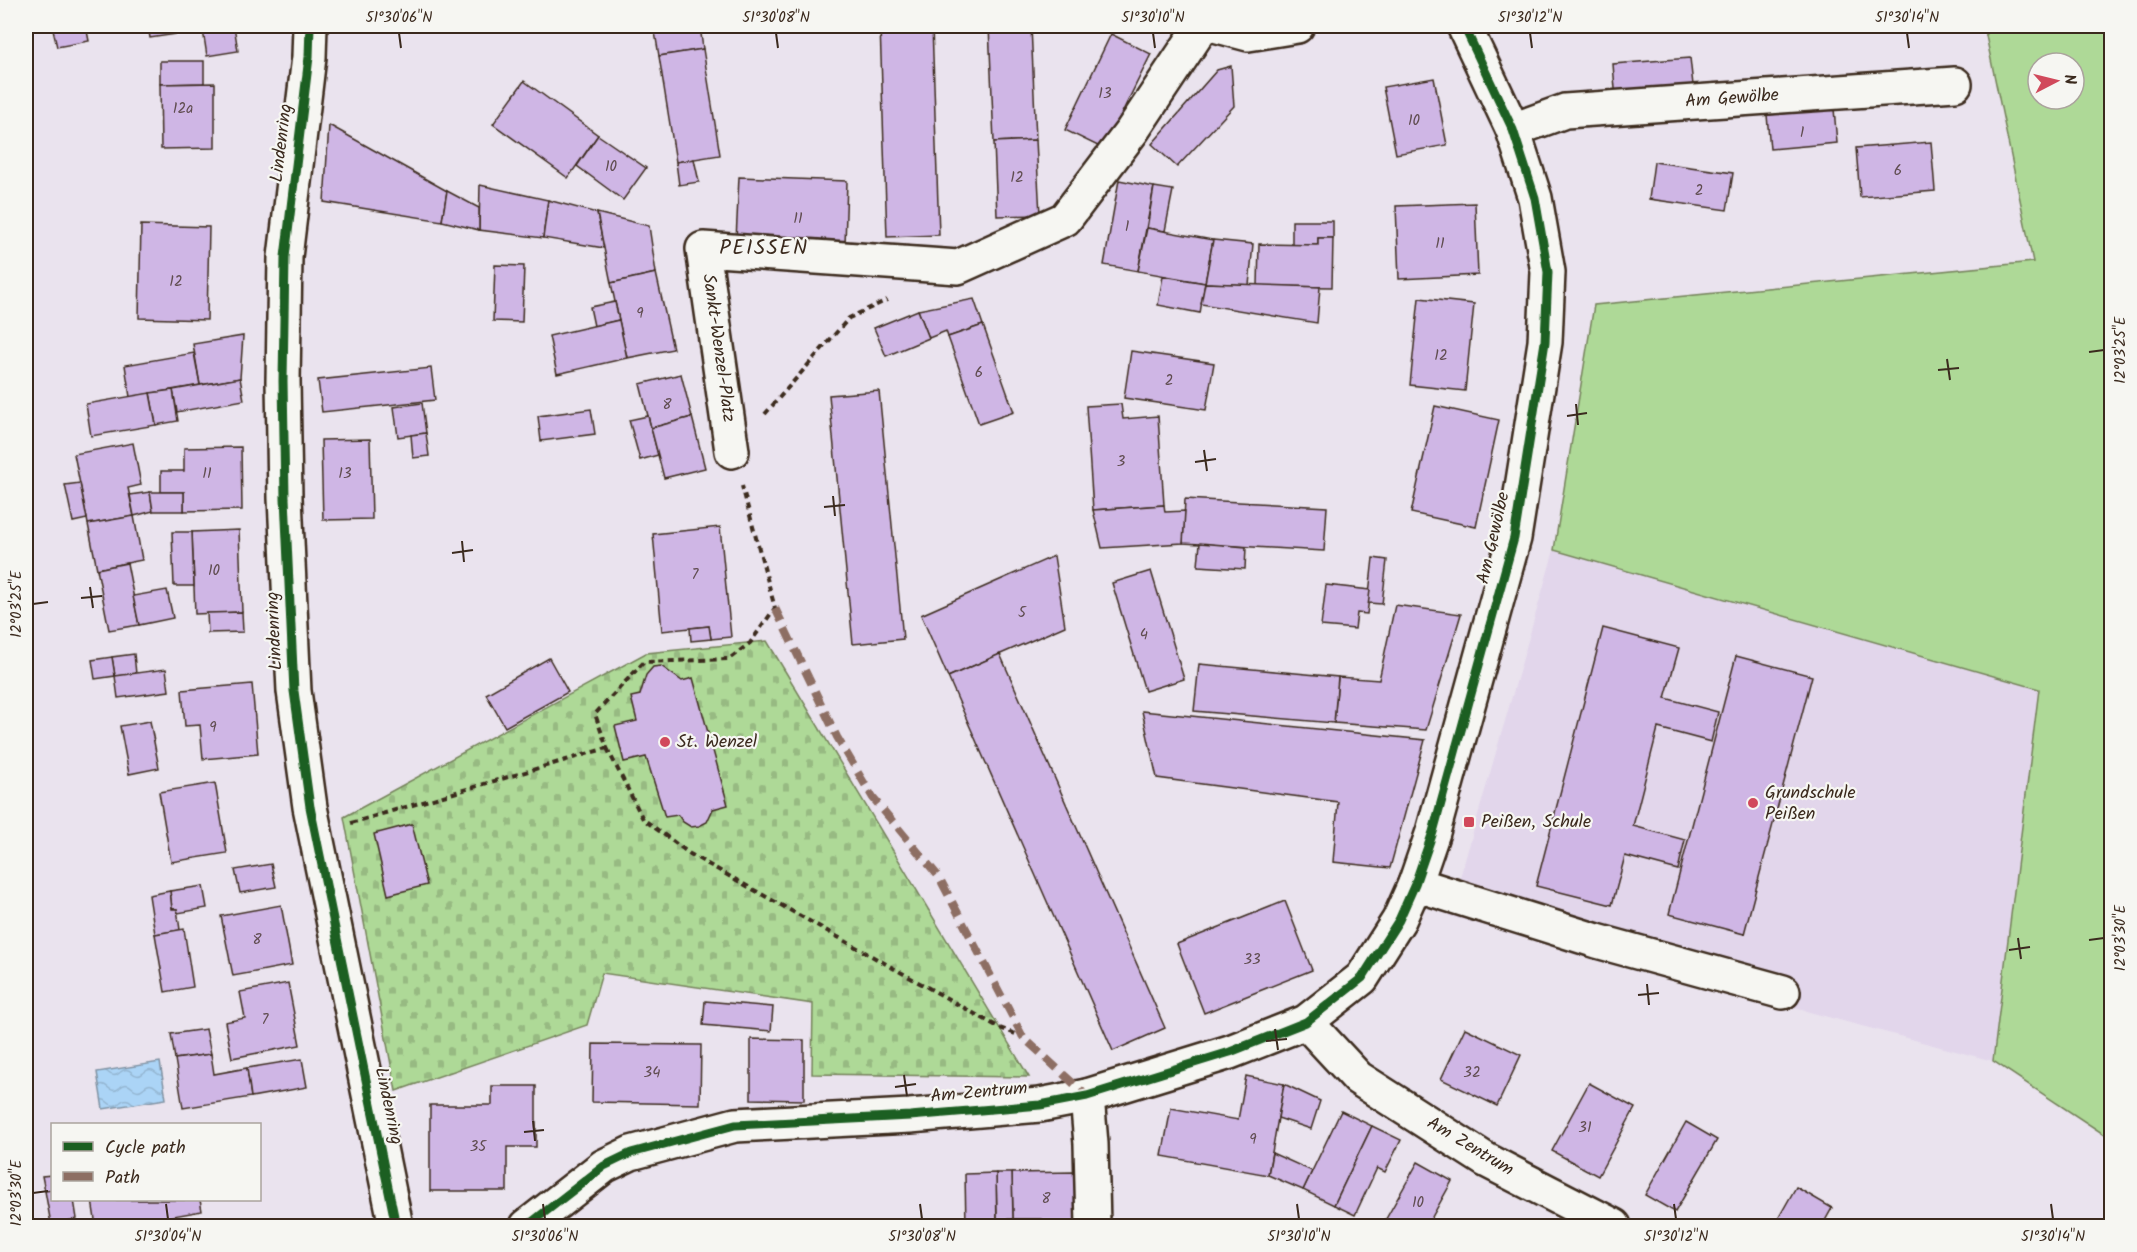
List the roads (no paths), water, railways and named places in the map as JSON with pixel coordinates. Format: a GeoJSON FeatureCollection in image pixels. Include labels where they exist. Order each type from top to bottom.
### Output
{"type":"FeatureCollection","features":[{"type":"Feature","properties":{"kind":"street","name":"Lindenring"},"geometry":{"type":"LineString","coordinates":[[310,26],[309,57],[285,257],[283,381],[285,498],[294,691],[315,830],[402,1222]]}},
{"type":"Feature","properties":{"kind":"street","name":"Sankt-Wenzel-Platz"},"geometry":{"type":"LineString","coordinates":[[732,451],[704,249],[958,267],[1065,219],[1132,131],[1202,26]]}},
{"type":"Feature","properties":{"kind":"street"},"geometry":{"type":"LineString","coordinates":[[1218,26],[1248,34],[1297,26]]}},
{"type":"Feature","properties":{"kind":"street","name":"Am Gewölbe"},"geometry":{"type":"LineString","coordinates":[[1306,1022],[1362,978],[1399,920],[1415,884],[1432,832],[1514,538],[1545,342],[1548,272],[1535,198],[1513,130],[1464,26]]}},
{"type":"Feature","properties":{"kind":"street","name":"Am Gewölbe"},"geometry":{"type":"LineString","coordinates":[[1513,130],[1565,111],[1955,84]]}},
{"type":"Feature","properties":{"kind":"street"},"geometry":{"type":"LineString","coordinates":[[1415,884],[1597,941],[1783,992]]}},
{"type":"Feature","properties":{"kind":"street","name":"Am Zentrum"},"geometry":{"type":"LineString","coordinates":[[526,1227],[604,1166],[630,1153],[735,1125],[910,1116],[1040,1105],[1087,1096],[1230,1052],[1306,1022],[1358,1078],[1486,1160],[1614,1227]]}},
{"type":"Feature","properties":{"kind":"street"},"geometry":{"type":"LineString","coordinates":[[1087,1096],[1093,1227]]}},
{"type":"Feature","properties":{"kind":"water"},"geometry":{"type":"Polygon","coordinates":[[[160,1062],[166,1099],[103,1109],[97,1072],[160,1062]]]}},
{"type":"Feature","properties":{"kind":"place","name":"St. Wenzel"},"geometry":{"type":"Point","coordinates":[665,742]}},
{"type":"Feature","properties":{"kind":"place","name":"Grundschule Peißen"},"geometry":{"type":"Point","coordinates":[1753,803]}},
{"type":"Feature","properties":{"kind":"place","name":"Peißen, Schule"},"geometry":{"type":"Point","coordinates":[1469,822]}},
{"type":"Feature","properties":{"kind":"district","name":"PEISSEN"},"geometry":{"type":"Point","coordinates":[764,248]}}]}
